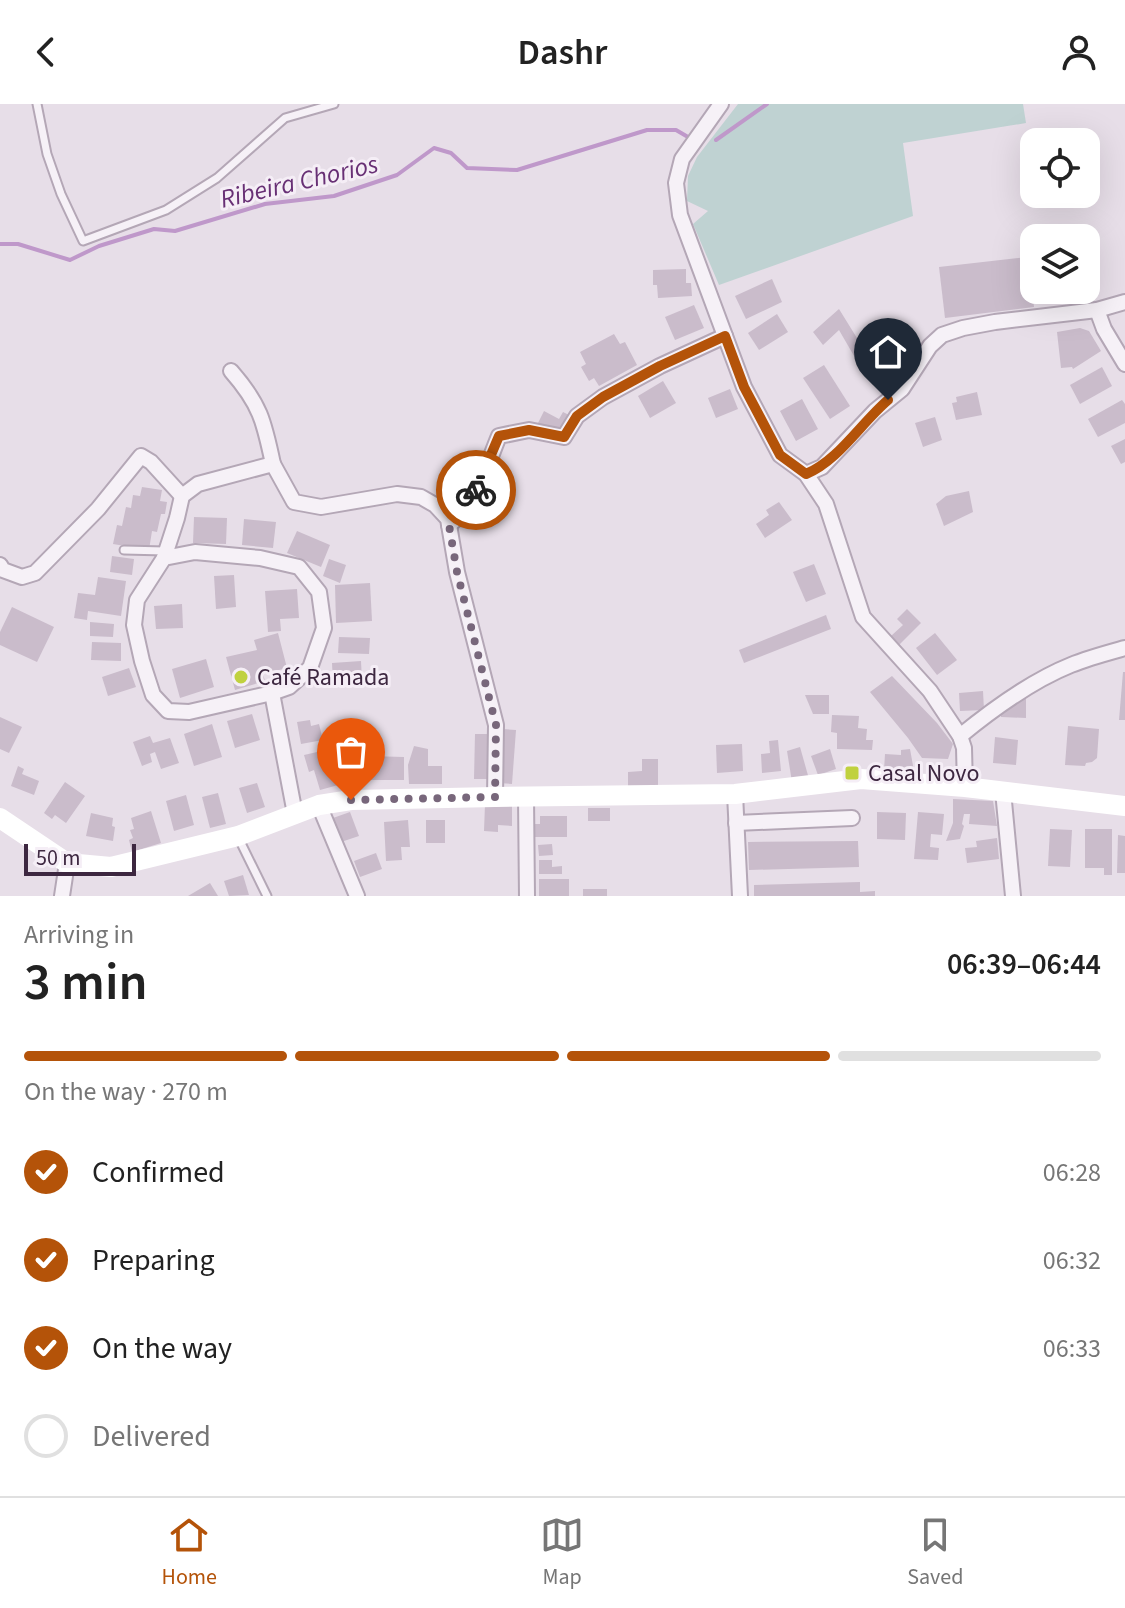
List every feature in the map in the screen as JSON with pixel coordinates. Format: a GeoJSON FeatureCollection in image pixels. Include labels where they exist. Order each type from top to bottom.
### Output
{"type":"FeatureCollection","features":[{"type":"Feature","properties":{"kind":"main road"},"geometry":{"type":"LineString","coordinates":[[0,818],[67,863],[111,867],[238,836],[319,805],[351,800],[735,794],[861,779],[965,787],[1125,806]]}},
{"type":"Feature","properties":{"kind":"street"},"geometry":{"type":"LineString","coordinates":[[721,104],[682,159],[676,183],[680,215],[744,387],[780,455],[806,474],[826,504],[863,617],[930,691],[960,736],[964,748],[965,787]]}},
{"type":"Feature","properties":{"kind":"street"},"geometry":{"type":"LineString","coordinates":[[806,474],[822,467],[875,411],[902,389],[930,346],[942,335],[995,322],[1097,310],[1125,302]]}},
{"type":"Feature","properties":{"kind":"street"},"geometry":{"type":"LineString","coordinates":[[1097,310],[1104,329],[1125,364]]}},
{"type":"Feature","properties":{"kind":"street"},"geometry":{"type":"LineString","coordinates":[[449,525],[469,507],[499,436],[529,430],[564,437],[577,416],[603,397],[725,336]]}},
{"type":"Feature","properties":{"kind":"street"},"geometry":{"type":"LineString","coordinates":[[231,371],[260,411],[273,464],[294,502],[321,507],[397,494],[421,497],[435,505],[448,519],[457,572],[496,725],[495,797]]}},
{"type":"Feature","properties":{"kind":"street"},"geometry":{"type":"LineString","coordinates":[[0,565],[3,570],[22,577],[35,573],[98,509],[141,456],[151,462],[182,496]]}},
{"type":"Feature","properties":{"kind":"street"},"geometry":{"type":"LineString","coordinates":[[165,555],[195,552],[260,558],[299,567],[319,592],[324,628],[310,668],[289,687],[189,712],[168,711],[153,695],[134,625],[137,600],[165,555],[182,496],[198,484],[273,464]]}},
{"type":"Feature","properties":{"kind":"street"},"geometry":{"type":"LineString","coordinates":[[960,736],[992,711],[1054,673],[1125,648]]}},
{"type":"Feature","properties":{"kind":"street"},"geometry":{"type":"LineString","coordinates":[[272,693],[295,814]]}},
{"type":"Feature","properties":{"kind":"street"},"geometry":{"type":"LineString","coordinates":[[1003,791],[1013,896]]}},
{"type":"Feature","properties":{"kind":"street"},"geometry":{"type":"LineString","coordinates":[[735,794],[740,896]]}},
{"type":"Feature","properties":{"kind":"street"},"geometry":{"type":"LineString","coordinates":[[526,797],[527,896]]}},
{"type":"Feature","properties":{"kind":"street"},"geometry":{"type":"LineString","coordinates":[[319,805],[357,896]]}},
{"type":"Feature","properties":{"kind":"street"},"geometry":{"type":"LineString","coordinates":[[736,823],[852,818]]}},
{"type":"Feature","properties":{"kind":"street"},"geometry":{"type":"LineString","coordinates":[[62,896],[67,863]]}},
{"type":"Feature","properties":{"kind":"lane"},"geometry":{"type":"LineString","coordinates":[[37,104],[47,154],[83,241],[166,210],[217,178],[285,118],[334,104]]}},
{"type":"Feature","properties":{"kind":"lane"},"geometry":{"type":"LineString","coordinates":[[124,550],[165,555]]}},
{"type":"Feature","properties":{"kind":"lane"},"geometry":{"type":"LineString","coordinates":[[238,836],[267,896]]}},
{"type":"Feature","properties":{"kind":"shaded area"},"geometry":{"type":"Polygon","coordinates":[[[738,104],[1023,104],[1026,123],[903,143],[913,216],[719,285],[693,224],[708,211],[687,201],[688,176],[697,157],[738,104]]]}},
{"type":"Feature","properties":{"kind":"building"},"geometry":{"type":"Polygon","coordinates":[[[1020,258],[1020,304],[1034,304],[1034,307],[945,318],[939,267],[1020,258]]]}},
{"type":"Feature","properties":{"kind":"building"},"geometry":{"type":"Polygon","coordinates":[[[686,269],[686,283],[691,283],[692,296],[658,298],[657,285],[653,285],[653,270],[686,269]]]}},
{"type":"Feature","properties":{"kind":"building"},"geometry":{"type":"Polygon","coordinates":[[[772,279],[782,302],[746,319],[735,296],[772,279]]]}},
{"type":"Feature","properties":{"kind":"building"},"geometry":{"type":"Polygon","coordinates":[[[694,305],[704,328],[675,340],[665,317],[694,305]]]}},
{"type":"Feature","properties":{"kind":"building"},"geometry":{"type":"Polygon","coordinates":[[[839,309],[878,372],[873,377],[870,372],[865,375],[839,330],[823,345],[813,332],[839,309]]]}},
{"type":"Feature","properties":{"kind":"building"},"geometry":{"type":"Polygon","coordinates":[[[777,314],[788,332],[759,350],[748,333],[777,314]]]}},
{"type":"Feature","properties":{"kind":"building"},"geometry":{"type":"Polygon","coordinates":[[[881,324],[903,358],[884,370],[862,337],[881,324]]]}},
{"type":"Feature","properties":{"kind":"building"},"geometry":{"type":"Polygon","coordinates":[[[1080,328],[1089,331],[1101,351],[1073,369],[1061,368],[1057,332],[1080,328]]]}},
{"type":"Feature","properties":{"kind":"building"},"geometry":{"type":"Polygon","coordinates":[[[614,334],[620,344],[625,342],[637,365],[599,386],[594,378],[589,381],[581,367],[586,364],[580,352],[614,334]]]}},
{"type":"Feature","properties":{"kind":"building"},"geometry":{"type":"Polygon","coordinates":[[[824,365],[850,406],[830,419],[803,378],[824,365]]]}},
{"type":"Feature","properties":{"kind":"building"},"geometry":{"type":"Polygon","coordinates":[[[1102,367],[1112,386],[1080,404],[1070,385],[1102,367]]]}},
{"type":"Feature","properties":{"kind":"building"},"geometry":{"type":"Polygon","coordinates":[[[663,381],[676,403],[650,418],[638,396],[663,381]]]}},
{"type":"Feature","properties":{"kind":"building"},"geometry":{"type":"Polygon","coordinates":[[[730,389],[738,409],[716,418],[708,398],[730,389]]]}},
{"type":"Feature","properties":{"kind":"building"},"geometry":{"type":"Polygon","coordinates":[[[977,392],[982,415],[956,420],[952,403],[957,402],[956,397],[977,392]]]}},
{"type":"Feature","properties":{"kind":"building"},"geometry":{"type":"Polygon","coordinates":[[[802,399],[818,429],[796,441],[780,411],[802,399]]]}},
{"type":"Feature","properties":{"kind":"building"},"geometry":{"type":"Polygon","coordinates":[[[1122,400],[1125,404],[1125,423],[1098,437],[1088,419],[1122,400]]]}},
{"type":"Feature","properties":{"kind":"building"},"geometry":{"type":"Polygon","coordinates":[[[544,411],[559,419],[563,412],[573,417],[562,433],[537,425],[544,411]]]}},
{"type":"Feature","properties":{"kind":"building"},"geometry":{"type":"Polygon","coordinates":[[[935,417],[942,440],[923,447],[915,423],[935,417]]]}},
{"type":"Feature","properties":{"kind":"building"},"geometry":{"type":"Polygon","coordinates":[[[1125,439],[1125,462],[1121,464],[1111,446],[1125,439]]]}},
{"type":"Feature","properties":{"kind":"building"},"geometry":{"type":"Polygon","coordinates":[[[142,487],[162,490],[160,501],[167,502],[157,532],[152,531],[149,550],[113,544],[117,525],[122,526],[126,507],[131,508],[133,495],[140,496],[142,487]]]}},
{"type":"Feature","properties":{"kind":"building"},"geometry":{"type":"Polygon","coordinates":[[[969,491],[973,512],[944,526],[936,504],[946,496],[969,491]]]}},
{"type":"Feature","properties":{"kind":"building"},"geometry":{"type":"Polygon","coordinates":[[[779,502],[792,520],[765,538],[756,524],[769,515],[766,510],[779,502]]]}},
{"type":"Feature","properties":{"kind":"building"},"geometry":{"type":"Polygon","coordinates":[[[194,517],[227,518],[226,544],[193,543],[194,517]]]}},
{"type":"Feature","properties":{"kind":"building"},"geometry":{"type":"Polygon","coordinates":[[[244,519],[276,522],[273,548],[242,545],[244,519]]]}},
{"type":"Feature","properties":{"kind":"building"},"geometry":{"type":"Polygon","coordinates":[[[297,531],[330,545],[321,567],[287,553],[297,531]]]}},
{"type":"Feature","properties":{"kind":"building"},"geometry":{"type":"Polygon","coordinates":[[[112,556],[134,559],[132,575],[110,572],[112,556]]]}},
{"type":"Feature","properties":{"kind":"building"},"geometry":{"type":"Polygon","coordinates":[[[329,559],[346,565],[340,583],[323,576],[329,559]]]}},
{"type":"Feature","properties":{"kind":"building"},"geometry":{"type":"Polygon","coordinates":[[[814,564],[826,594],[806,602],[793,572],[814,564]]]}},
{"type":"Feature","properties":{"kind":"building"},"geometry":{"type":"Polygon","coordinates":[[[234,575],[236,607],[216,609],[214,576],[234,575]]]}},
{"type":"Feature","properties":{"kind":"building"},"geometry":{"type":"Polygon","coordinates":[[[98,577],[126,581],[121,616],[88,611],[87,620],[74,618],[78,593],[95,595],[98,577]]]}},
{"type":"Feature","properties":{"kind":"building"},"geometry":{"type":"Polygon","coordinates":[[[370,583],[372,621],[336,623],[335,585],[370,583]]]}},
{"type":"Feature","properties":{"kind":"building"},"geometry":{"type":"Polygon","coordinates":[[[297,589],[299,618],[280,619],[281,631],[268,632],[265,591],[297,589]]]}},
{"type":"Feature","properties":{"kind":"building"},"geometry":{"type":"Polygon","coordinates":[[[182,604],[183,628],[156,629],[154,606],[182,604]]]}},
{"type":"Feature","properties":{"kind":"building"},"geometry":{"type":"Polygon","coordinates":[[[12,607],[54,627],[37,662],[0,645],[0,632],[12,607]]]}},
{"type":"Feature","properties":{"kind":"building"},"geometry":{"type":"Polygon","coordinates":[[[907,609],[921,623],[899,645],[891,636],[903,625],[897,619],[907,609]]]}},
{"type":"Feature","properties":{"kind":"building"},"geometry":{"type":"Polygon","coordinates":[[[826,615],[831,629],[744,663],[739,650],[826,615]]]}},
{"type":"Feature","properties":{"kind":"building"},"geometry":{"type":"Polygon","coordinates":[[[90,622],[114,624],[113,637],[90,636],[90,622]]]}},
{"type":"Feature","properties":{"kind":"building"},"geometry":{"type":"Polygon","coordinates":[[[278,633],[287,668],[263,674],[265,681],[235,690],[226,657],[257,650],[254,640],[278,633]]]}},
{"type":"Feature","properties":{"kind":"building"},"geometry":{"type":"Polygon","coordinates":[[[935,633],[957,660],[937,675],[916,648],[935,633]]]}},
{"type":"Feature","properties":{"kind":"building"},"geometry":{"type":"Polygon","coordinates":[[[339,637],[370,638],[369,654],[338,653],[339,637]]]}},
{"type":"Feature","properties":{"kind":"building"},"geometry":{"type":"Polygon","coordinates":[[[92,642],[121,643],[121,661],[91,660],[92,642]]]}},
{"type":"Feature","properties":{"kind":"building"},"geometry":{"type":"Polygon","coordinates":[[[206,659],[214,687],[180,698],[172,669],[206,659]]]}},
{"type":"Feature","properties":{"kind":"building"},"geometry":{"type":"Polygon","coordinates":[[[361,661],[362,681],[333,683],[332,663],[361,661]]]}},
{"type":"Feature","properties":{"kind":"building"},"geometry":{"type":"Polygon","coordinates":[[[129,668],[136,687],[108,696],[102,677],[129,668]]]}},
{"type":"Feature","properties":{"kind":"building"},"geometry":{"type":"Polygon","coordinates":[[[1123,672],[1125,720],[1119,720],[1123,672]]]}},
{"type":"Feature","properties":{"kind":"building"},"geometry":{"type":"Polygon","coordinates":[[[892,676],[953,744],[948,759],[922,758],[870,692],[892,676]]]}},
{"type":"Feature","properties":{"kind":"building"},"geometry":{"type":"Polygon","coordinates":[[[983,691],[984,710],[960,711],[959,693],[983,691]]]}},
{"type":"Feature","properties":{"kind":"building"},"geometry":{"type":"Polygon","coordinates":[[[805,695],[829,695],[829,714],[813,714],[805,695]]]}},
{"type":"Feature","properties":{"kind":"building"},"geometry":{"type":"Polygon","coordinates":[[[1026,695],[1026,718],[1001,717],[1001,710],[1026,695]]]}},
{"type":"Feature","properties":{"kind":"building"},"geometry":{"type":"Polygon","coordinates":[[[252,714],[260,740],[235,748],[227,721],[252,714]]]}},
{"type":"Feature","properties":{"kind":"building"},"geometry":{"type":"Polygon","coordinates":[[[832,715],[859,716],[858,728],[867,729],[866,740],[873,740],[872,750],[837,749],[837,733],[831,732],[832,715]]]}},
{"type":"Feature","properties":{"kind":"building"},"geometry":{"type":"Polygon","coordinates":[[[0,717],[22,727],[9,753],[0,749],[0,717]]]}},
{"type":"Feature","properties":{"kind":"building"},"geometry":{"type":"Polygon","coordinates":[[[310,720],[311,726],[319,724],[323,740],[301,744],[297,722],[310,720]]]}},
{"type":"Feature","properties":{"kind":"building"},"geometry":{"type":"Polygon","coordinates":[[[212,724],[222,757],[194,766],[184,734],[212,724]]]}},
{"type":"Feature","properties":{"kind":"building"},"geometry":{"type":"Polygon","coordinates":[[[1068,726],[1099,729],[1097,758],[1085,766],[1065,765],[1068,726]]]}},
{"type":"Feature","properties":{"kind":"building"},"geometry":{"type":"Polygon","coordinates":[[[502,729],[516,730],[512,784],[498,783],[502,729]]]}},
{"type":"Feature","properties":{"kind":"building"},"geometry":{"type":"Polygon","coordinates":[[[475,734],[489,734],[489,779],[474,779],[475,734]]]}},
{"type":"Feature","properties":{"kind":"building"},"geometry":{"type":"Polygon","coordinates":[[[150,736],[153,743],[170,738],[179,763],[161,769],[155,752],[150,754],[152,762],[142,766],[133,742],[150,736]]]}},
{"type":"Feature","properties":{"kind":"building"},"geometry":{"type":"Polygon","coordinates":[[[995,737],[1018,740],[1016,765],[993,763],[995,737]]]}},
{"type":"Feature","properties":{"kind":"building"},"geometry":{"type":"Polygon","coordinates":[[[778,740],[781,771],[762,773],[761,754],[770,753],[769,741],[778,740]]]}},
{"type":"Feature","properties":{"kind":"building"},"geometry":{"type":"Polygon","coordinates":[[[742,744],[743,771],[717,773],[716,745],[742,744]]]}},
{"type":"Feature","properties":{"kind":"building"},"geometry":{"type":"Polygon","coordinates":[[[414,746],[428,749],[428,766],[442,766],[442,784],[409,784],[408,765],[414,746]]]}},
{"type":"Feature","properties":{"kind":"building"},"geometry":{"type":"Polygon","coordinates":[[[800,747],[809,779],[792,782],[787,751],[800,747]]]}},
{"type":"Feature","properties":{"kind":"building"},"geometry":{"type":"Polygon","coordinates":[[[330,749],[335,764],[348,761],[353,781],[320,790],[314,770],[309,772],[304,755],[330,749]]]}},
{"type":"Feature","properties":{"kind":"building"},"geometry":{"type":"Polygon","coordinates":[[[830,749],[836,769],[818,775],[811,756],[830,749]]]}},
{"type":"Feature","properties":{"kind":"building"},"geometry":{"type":"Polygon","coordinates":[[[910,749],[914,771],[884,770],[885,754],[901,755],[901,750],[910,749]]]}},
{"type":"Feature","properties":{"kind":"building"},"geometry":{"type":"Polygon","coordinates":[[[368,756],[404,757],[404,780],[360,780],[368,756]]]}},
{"type":"Feature","properties":{"kind":"building"},"geometry":{"type":"Polygon","coordinates":[[[642,759],[658,759],[658,786],[628,786],[628,772],[642,771],[642,759]]]}},
{"type":"Feature","properties":{"kind":"building"},"geometry":{"type":"Polygon","coordinates":[[[18,766],[24,769],[22,774],[39,781],[34,795],[11,786],[18,766]]]}},
{"type":"Feature","properties":{"kind":"building"},"geometry":{"type":"Polygon","coordinates":[[[65,782],[85,796],[66,823],[55,815],[52,819],[44,813],[65,782]]]}},
{"type":"Feature","properties":{"kind":"building"},"geometry":{"type":"Polygon","coordinates":[[[257,783],[265,807],[247,813],[239,788],[257,783]]]}},
{"type":"Feature","properties":{"kind":"building"},"geometry":{"type":"Polygon","coordinates":[[[218,793],[226,824],[210,828],[202,797],[218,793]]]}},
{"type":"Feature","properties":{"kind":"building"},"geometry":{"type":"Polygon","coordinates":[[[186,795],[194,825],[174,831],[166,801],[186,795]]]}},
{"type":"Feature","properties":{"kind":"building"},"geometry":{"type":"Polygon","coordinates":[[[953,799],[993,801],[997,826],[969,824],[970,814],[964,814],[960,839],[946,841],[953,823],[953,799]]]}},
{"type":"Feature","properties":{"kind":"building"},"geometry":{"type":"Polygon","coordinates":[[[485,804],[512,804],[512,826],[498,825],[498,832],[484,831],[485,804]]]}},
{"type":"Feature","properties":{"kind":"building"},"geometry":{"type":"Polygon","coordinates":[[[588,808],[610,808],[610,821],[588,821],[588,808]]]}},
{"type":"Feature","properties":{"kind":"building"},"geometry":{"type":"Polygon","coordinates":[[[151,811],[161,843],[132,852],[129,840],[133,838],[130,830],[134,829],[131,818],[151,811]]]}},
{"type":"Feature","properties":{"kind":"building"},"geometry":{"type":"Polygon","coordinates":[[[350,812],[359,836],[341,842],[333,818],[350,812]]]}},
{"type":"Feature","properties":{"kind":"building"},"geometry":{"type":"Polygon","coordinates":[[[877,812],[906,813],[905,840],[877,839],[877,812]]]}},
{"type":"Feature","properties":{"kind":"building"},"geometry":{"type":"Polygon","coordinates":[[[918,812],[944,814],[942,835],[931,834],[930,847],[939,848],[938,860],[914,859],[918,812]]]}},
{"type":"Feature","properties":{"kind":"building"},"geometry":{"type":"Polygon","coordinates":[[[91,813],[113,818],[113,841],[86,836],[91,813]]]}},
{"type":"Feature","properties":{"kind":"building"},"geometry":{"type":"Polygon","coordinates":[[[540,816],[567,816],[567,837],[532,837],[532,824],[540,824],[540,816]]]}},
{"type":"Feature","properties":{"kind":"building"},"geometry":{"type":"Polygon","coordinates":[[[408,820],[410,847],[401,847],[402,860],[386,861],[384,822],[408,820]]]}},
{"type":"Feature","properties":{"kind":"building"},"geometry":{"type":"Polygon","coordinates":[[[426,820],[445,820],[445,843],[426,843],[426,820]]]}},
{"type":"Feature","properties":{"kind":"building"},"geometry":{"type":"Polygon","coordinates":[[[1050,829],[1072,830],[1070,867],[1048,866],[1050,829]]]}},
{"type":"Feature","properties":{"kind":"building"},"geometry":{"type":"Polygon","coordinates":[[[1085,829],[1112,829],[1112,875],[1104,875],[1104,868],[1085,868],[1085,829]]]}},
{"type":"Feature","properties":{"kind":"building"},"geometry":{"type":"Polygon","coordinates":[[[1118,835],[1125,836],[1125,873],[1117,873],[1118,835]]]}},
{"type":"Feature","properties":{"kind":"building"},"geometry":{"type":"Polygon","coordinates":[[[997,838],[999,859],[967,863],[965,848],[977,847],[976,841],[997,838]]]}},
{"type":"Feature","properties":{"kind":"building"},"geometry":{"type":"Polygon","coordinates":[[[858,841],[859,867],[749,870],[748,842],[858,841]]]}},
{"type":"Feature","properties":{"kind":"building"},"geometry":{"type":"Polygon","coordinates":[[[552,844],[553,855],[539,856],[538,845],[552,844]]]}},
{"type":"Feature","properties":{"kind":"building"},"geometry":{"type":"Polygon","coordinates":[[[376,853],[382,869],[360,877],[354,861],[376,853]]]}},
{"type":"Feature","properties":{"kind":"building"},"geometry":{"type":"Polygon","coordinates":[[[539,860],[552,860],[552,867],[562,866],[562,874],[539,874],[539,860]]]}},
{"type":"Feature","properties":{"kind":"building"},"geometry":{"type":"Polygon","coordinates":[[[243,875],[249,895],[229,896],[224,881],[243,875]]]}},
{"type":"Feature","properties":{"kind":"building"},"geometry":{"type":"Polygon","coordinates":[[[539,879],[569,879],[569,896],[539,896],[539,879]]]}},
{"type":"Feature","properties":{"kind":"building"},"geometry":{"type":"Polygon","coordinates":[[[860,882],[860,892],[875,891],[875,896],[754,896],[754,885],[860,882]]]}},
{"type":"Feature","properties":{"kind":"building"},"geometry":{"type":"Polygon","coordinates":[[[210,883],[218,896],[188,896],[210,883]]]}},
{"type":"Feature","properties":{"kind":"building"},"geometry":{"type":"Polygon","coordinates":[[[583,889],[607,889],[607,896],[583,896],[583,889]]]}},
{"type":"Feature","properties":{"kind":"waterway","name":"Ribeira Chorios"},"geometry":{"type":"LineString","coordinates":[[716,140],[767,104]]}},
{"type":"Feature","properties":{"kind":"waterway","name":"Ribeira Chorios"},"geometry":{"type":"LineString","coordinates":[[0,244],[18,244],[70,260],[99,246],[154,229],[175,231],[265,204],[334,196],[397,175],[434,148],[451,153],[467,168],[517,170],[647,130],[676,130],[688,137]]}},
{"type":"Feature","properties":{"kind":"way so far"},"geometry":{"type":"LineString","coordinates":[[351,800],[495,797],[496,725],[457,572],[449,525],[469,507],[476,490]]}},
{"type":"Feature","properties":{"kind":"place","name":"Café Ramada"},"geometry":{"type":"Point","coordinates":[241,677]}},
{"type":"Feature","properties":{"kind":"place","name":"Casal Novo"},"geometry":{"type":"Point","coordinates":[852,773]}},
{"type":"Feature","properties":{"kind":"route"},"geometry":{"type":"LineString","coordinates":[[476,490],[499,436],[529,430],[564,437],[577,416],[603,397],[725,336],[744,387],[780,455],[806,474],[822,467],[888,400]]}}]}
